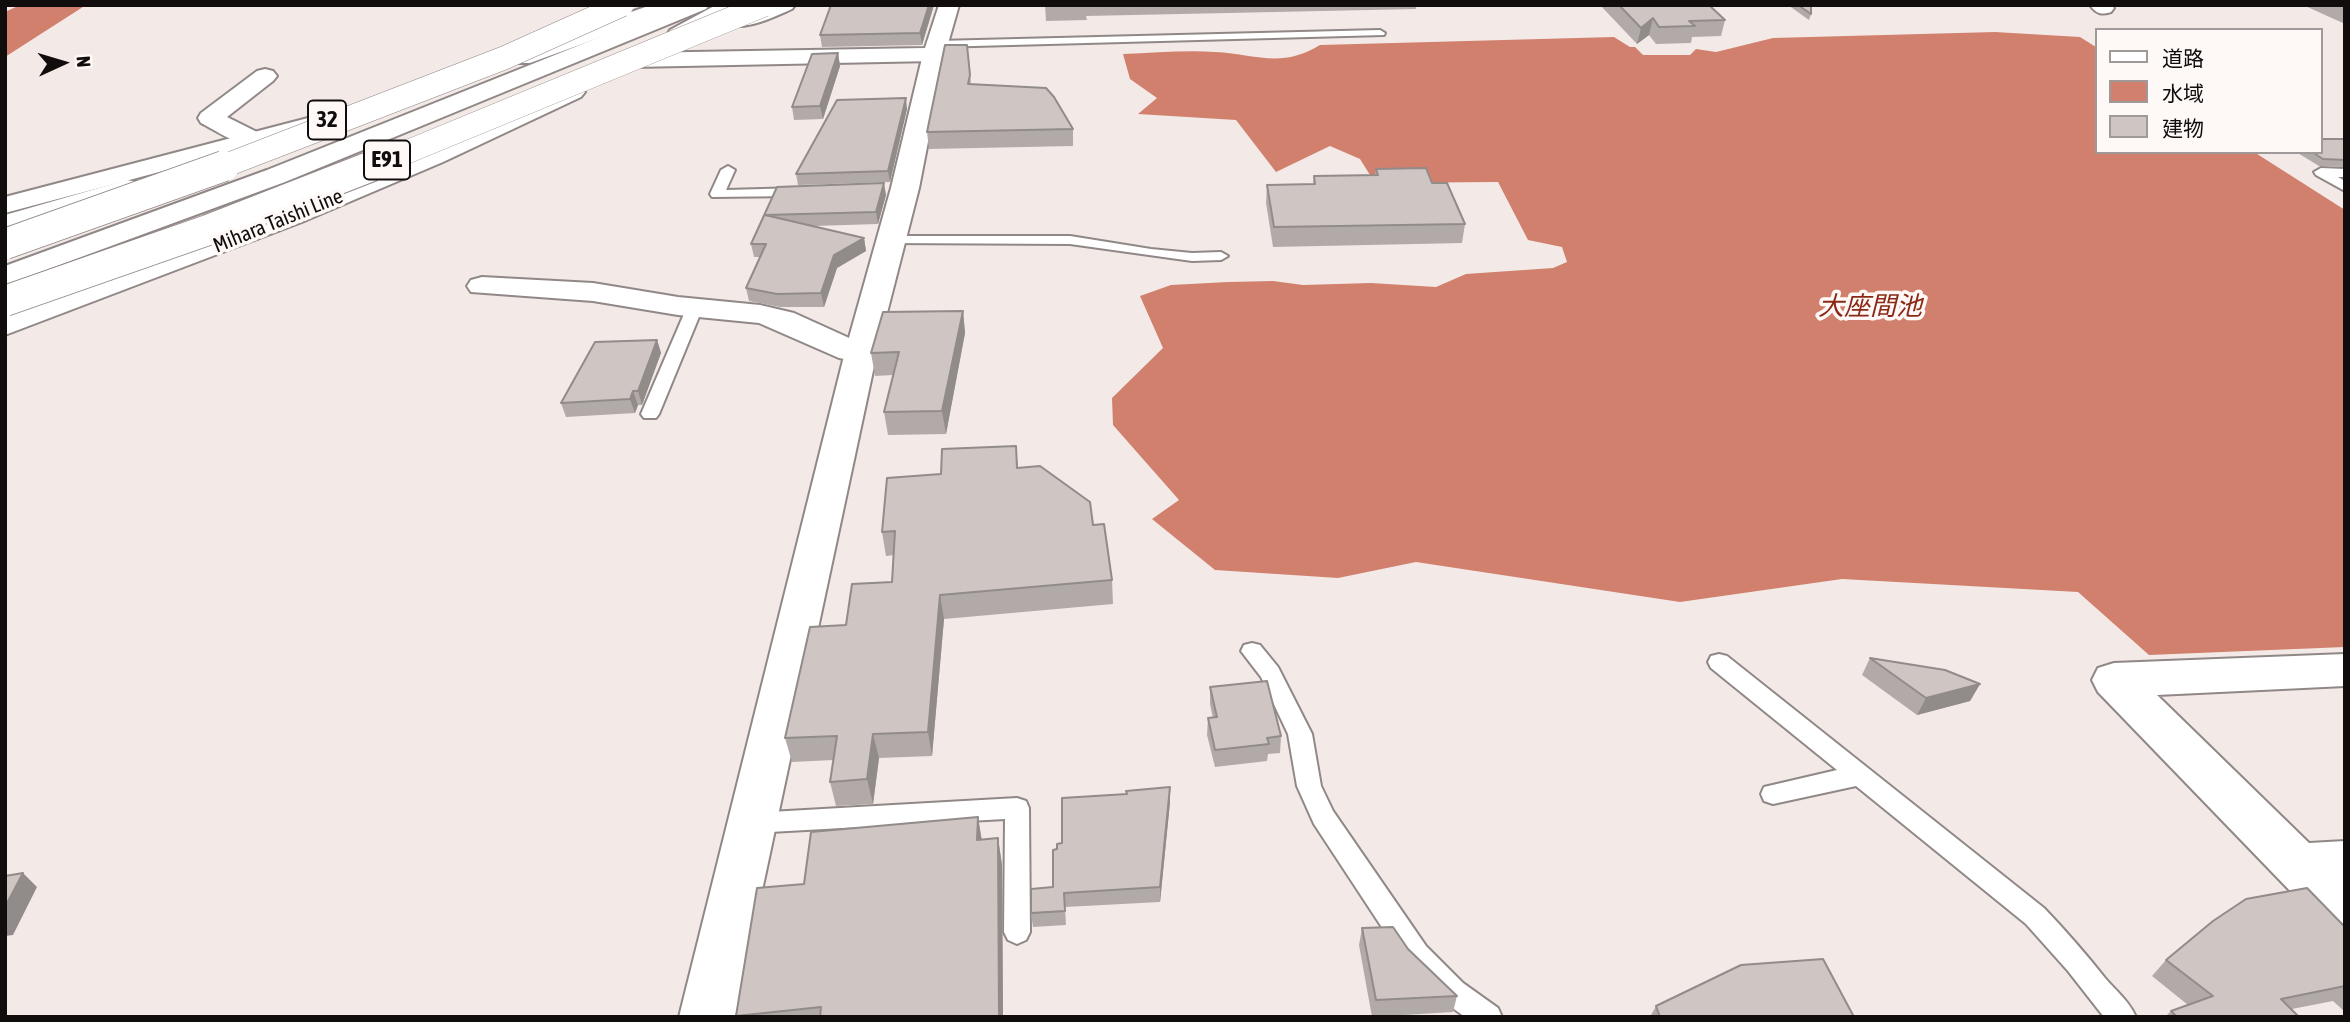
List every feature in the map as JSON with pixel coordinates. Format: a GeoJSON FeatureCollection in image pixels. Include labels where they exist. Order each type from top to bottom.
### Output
{"type":"FeatureCollection","features":[{"type":"Feature","properties":{"kind":"main road","name":"32"},"geometry":{"type":"LineString","coordinates":[[5,205],[380,105],[628,9],[671,5]]}},
{"type":"Feature","properties":{"kind":"main road","name":"Mihara Taishi Line"},"geometry":{"type":"LineString","coordinates":[[5,325],[264,228],[501,128],[633,60],[704,12],[731,5]]}},
{"type":"Feature","properties":{"kind":"main road","name":"E91"},"geometry":{"type":"LineString","coordinates":[[5,288],[204,219],[352,163],[738,5]]}},
{"type":"Feature","properties":{"kind":"main road","name":"E91"},"geometry":{"type":"LineString","coordinates":[[5,301],[208,230],[329,184],[764,5]]}},
{"type":"Feature","properties":{"kind":"main road"},"geometry":{"type":"LineString","coordinates":[[5,276],[264,181],[471,97],[704,12],[747,20],[785,5]]}},
{"type":"Feature","properties":{"kind":"main road"},"geometry":{"type":"LineString","coordinates":[[707,1017],[861,352],[891,240],[899,188],[949,5]]}},
{"type":"Feature","properties":{"kind":"main road"},"geometry":{"type":"LineString","coordinates":[[5,224],[331,131],[549,55],[628,9]]}},
{"type":"Feature","properties":{"kind":"main road","name":"E91"},"geometry":{"type":"LineString","coordinates":[[5,244],[196,178],[340,124],[628,9]]}},
{"type":"Feature","properties":{"kind":"main road","name":"E91"},"geometry":{"type":"LineString","coordinates":[[5,262],[207,190],[463,90],[565,44],[600,21],[628,9]]}},
{"type":"Feature","properties":{"kind":"main road"},"geometry":{"type":"LineString","coordinates":[[633,60],[936,49]]}},
{"type":"Feature","properties":{"kind":"main road"},"geometry":{"type":"LineString","coordinates":[[252,139],[211,118],[265,76]]}},
{"type":"Feature","properties":{"kind":"main road"},"geometry":{"type":"LineString","coordinates":[[482,286],[593,292],[760,314],[783,320],[851,351],[861,352]]}},
{"type":"Feature","properties":{"kind":"main road"},"geometry":{"type":"LineString","coordinates":[[2345,670],[2114,680],[2322,864],[2345,912]]}},
{"type":"Feature","properties":{"kind":"lane"},"geometry":{"type":"LineString","coordinates":[[936,49],[1380,33]]}},
{"type":"Feature","properties":{"kind":"lane"},"geometry":{"type":"LineString","coordinates":[[728,170],[717,194],[811,191]]}},
{"type":"Feature","properties":{"kind":"lane"},"geometry":{"type":"LineString","coordinates":[[2345,173],[2321,172],[2345,187]]}},
{"type":"Feature","properties":{"kind":"lane"},"geometry":{"type":"LineString","coordinates":[[891,240],[1070,240],[1151,253],[1192,257],[1221,256]]}},
{"type":"Feature","properties":{"kind":"lane"},"geometry":{"type":"LineString","coordinates":[[650,414],[695,307]]}},
{"type":"Feature","properties":{"kind":"lane"},"geometry":{"type":"LineString","coordinates":[[1252,651],[1270,673],[1300,734],[1309,786],[1323,817],[1416,955],[1453,992],[1488,1017]]}},
{"type":"Feature","properties":{"kind":"lane"},"geometry":{"type":"LineString","coordinates":[[1719,662],[2035,916],[2078,962],[2096,988],[2122,1017]]}},
{"type":"Feature","properties":{"kind":"lane"},"geometry":{"type":"LineString","coordinates":[[1773,794],[1861,775]]}},
{"type":"Feature","properties":{"kind":"lane"},"geometry":{"type":"LineString","coordinates":[[752,823],[1017,808],[1017,932]]}},
{"type":"Feature","properties":{"kind":"water"},"geometry":{"type":"Polygon","coordinates":[[[20,5],[86,5],[5,57],[5,12],[20,5]]]}},
{"type":"Feature","properties":{"kind":"water","name":"大座間池"},"geometry":{"type":"Polygon","coordinates":[[[1995,32],[2080,37],[2094,46],[2094,154],[2257,154],[2345,210],[2345,647],[2149,655],[2078,592],[1842,579],[1680,602],[1416,562],[1338,578],[1215,570],[1152,519],[1179,500],[1113,425],[1112,398],[1163,348],[1140,296],[1171,285],[1228,282],[1273,281],[1303,285],[1371,283],[1436,287],[1466,274],[1553,268],[1567,262],[1562,247],[1528,240],[1498,182],[1375,183],[1360,159],[1330,146],[1276,172],[1236,120],[1138,114],[1157,98],[1130,79],[1123,54],[1204,51],[1280,58],[1306,52],[1320,45],[1614,37],[1630,47],[1635,47],[1643,55],[1690,55],[1696,49],[1716,52],[1773,38],[1995,32]]]}},
{"type":"Feature","properties":{"kind":"building"},"geometry":{"type":"Polygon","coordinates":[[[831,5],[929,5],[920,33],[820,35],[831,5]]]}},
{"type":"Feature","properties":{"kind":"building"},"geometry":{"type":"Polygon","coordinates":[[[1619,5],[1709,5],[1725,20],[1689,21],[1695,26],[1659,27],[1653,18],[1641,28],[1619,5]]]}},
{"type":"Feature","properties":{"kind":"building"},"geometry":{"type":"Polygon","coordinates":[[[1798,5],[1811,5],[1811,14],[1798,5]]]}},
{"type":"Feature","properties":{"kind":"building"},"geometry":{"type":"Polygon","coordinates":[[[945,45],[967,45],[970,75],[968,84],[1046,88],[1073,129],[927,132],[945,45]]]}},
{"type":"Feature","properties":{"kind":"building"},"geometry":{"type":"Polygon","coordinates":[[[838,53],[820,106],[792,107],[812,54],[838,53]]]}},
{"type":"Feature","properties":{"kind":"building"},"geometry":{"type":"Polygon","coordinates":[[[906,98],[888,171],[796,174],[837,100],[906,98]]]}},
{"type":"Feature","properties":{"kind":"building"},"geometry":{"type":"Polygon","coordinates":[[[2322,139],[2345,139],[2345,160],[2323,159],[2315,154],[2322,154],[2322,139]]]}},
{"type":"Feature","properties":{"kind":"building"},"geometry":{"type":"Polygon","coordinates":[[[1426,168],[1432,183],[1447,183],[1465,224],[1274,227],[1267,185],[1315,184],[1314,176],[1378,175],[1376,169],[1426,168]]]}},
{"type":"Feature","properties":{"kind":"building"},"geometry":{"type":"Polygon","coordinates":[[[884,183],[876,212],[765,215],[864,238],[834,255],[821,293],[777,294],[746,288],[766,244],[751,244],[777,187],[884,183]]]}},
{"type":"Feature","properties":{"kind":"building"},"geometry":{"type":"Polygon","coordinates":[[[963,311],[942,411],[884,412],[899,352],[871,353],[883,312],[963,311]]]}},
{"type":"Feature","properties":{"kind":"building"},"geometry":{"type":"Polygon","coordinates":[[[657,340],[638,391],[633,391],[630,399],[561,403],[595,342],[657,340]]]}},
{"type":"Feature","properties":{"kind":"building"},"geometry":{"type":"Polygon","coordinates":[[[1016,446],[1017,468],[1040,466],[1090,502],[1093,525],[1104,524],[1112,580],[940,595],[928,732],[873,734],[867,779],[830,782],[837,736],[785,738],[810,627],[846,625],[852,584],[892,582],[895,531],[882,532],[887,478],[941,474],[942,449],[1016,446]]]}},
{"type":"Feature","properties":{"kind":"building"},"geometry":{"type":"Polygon","coordinates":[[[1870,658],[1945,670],[1980,684],[1926,698],[1870,658]]]}},
{"type":"Feature","properties":{"kind":"building"},"geometry":{"type":"Polygon","coordinates":[[[1267,681],[1281,736],[1267,738],[1269,744],[1215,750],[1208,718],[1217,717],[1210,687],[1267,681]]]}},
{"type":"Feature","properties":{"kind":"building"},"geometry":{"type":"Polygon","coordinates":[[[1170,787],[1160,887],[1064,893],[1065,911],[1031,913],[1031,889],[1053,887],[1053,850],[1057,849],[1057,844],[1062,843],[1062,798],[1127,794],[1126,791],[1170,787]]]}},
{"type":"Feature","properties":{"kind":"building"},"geometry":{"type":"Polygon","coordinates":[[[978,817],[977,840],[998,838],[999,1017],[820,1017],[821,1007],[736,1016],[757,888],[804,884],[811,832],[978,817]]]}},
{"type":"Feature","properties":{"kind":"building"},"geometry":{"type":"Polygon","coordinates":[[[23,873],[5,907],[5,876],[23,873]]]}},
{"type":"Feature","properties":{"kind":"building"},"geometry":{"type":"Polygon","coordinates":[[[2307,888],[2345,927],[2345,986],[2281,999],[2299,1017],[2177,1017],[2171,1011],[2213,996],[2166,960],[2213,921],[2246,899],[2307,888]]]}},
{"type":"Feature","properties":{"kind":"building"},"geometry":{"type":"Polygon","coordinates":[[[1393,927],[1408,949],[1457,996],[1376,1000],[1362,928],[1393,927]]]}},
{"type":"Feature","properties":{"kind":"building"},"geometry":{"type":"Polygon","coordinates":[[[1823,959],[1854,1017],[1660,1017],[1656,1006],[1741,965],[1823,959]]]}}]}
